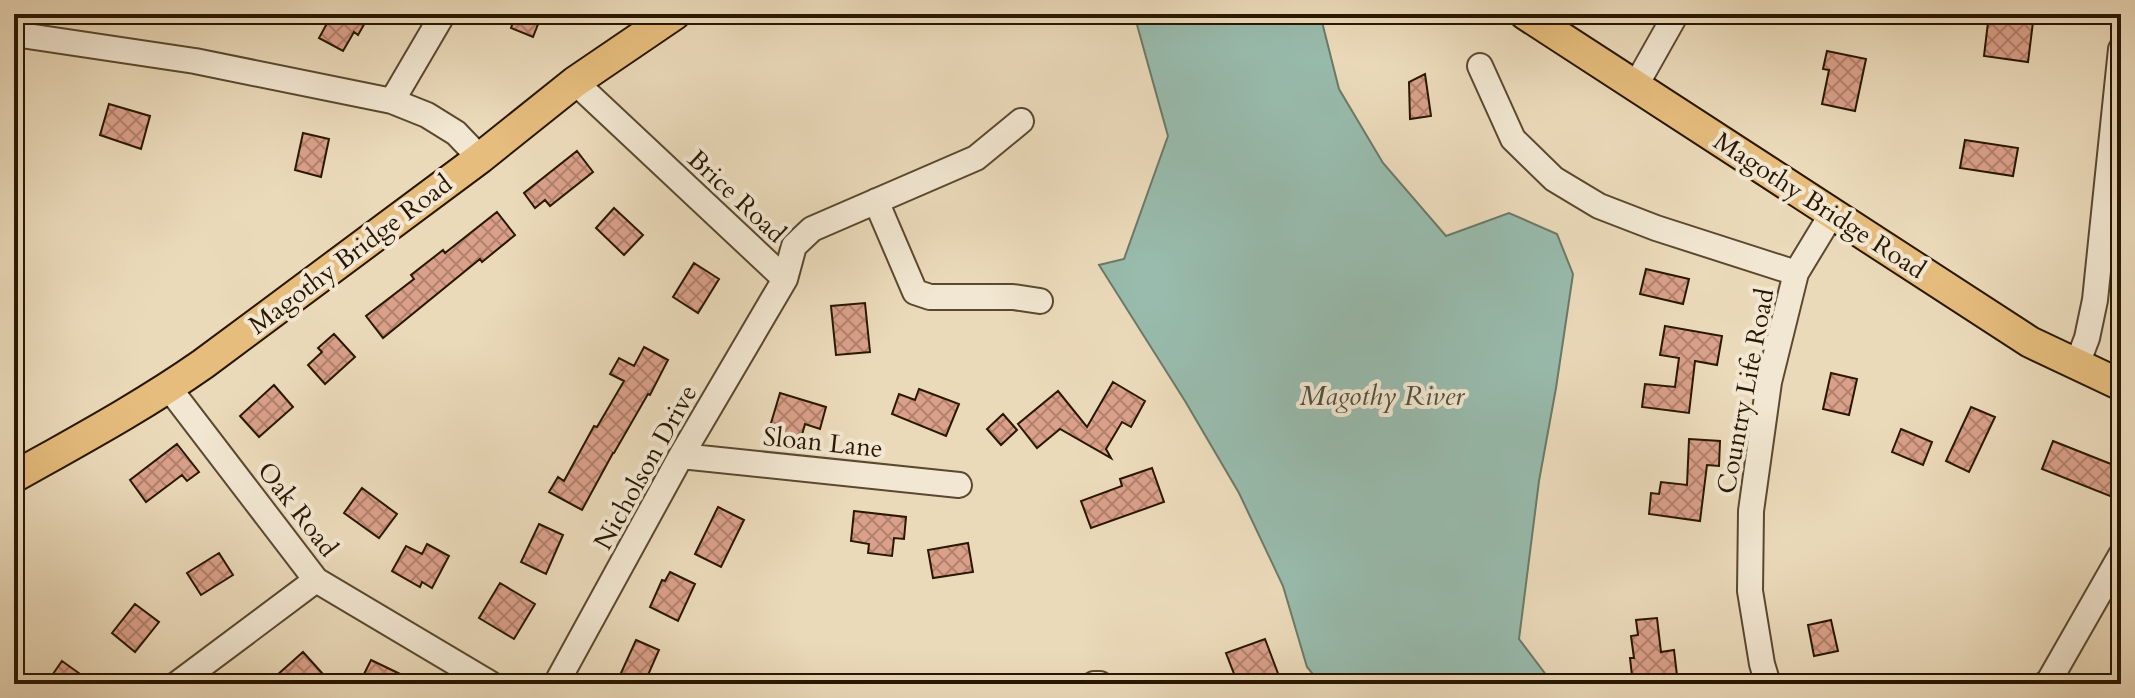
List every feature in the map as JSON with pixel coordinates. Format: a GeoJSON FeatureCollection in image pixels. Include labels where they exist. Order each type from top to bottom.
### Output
{"type":"FeatureCollection","features":[{"type":"Feature","properties":{"kind":"main road","name":"Magothy Bridge Road"},"geometry":{"type":"LineString","coordinates":[[14,477],[169,388],[480,158],[575,82],[675,14]]}},
{"type":"Feature","properties":{"kind":"main road","name":"Magothy Bridge Road"},"geometry":{"type":"LineString","coordinates":[[1525,14],[2030,342],[2121,385]]}},
{"type":"Feature","properties":{"kind":"street"},"geometry":{"type":"LineString","coordinates":[[392,101],[443,14]]}},
{"type":"Feature","properties":{"kind":"street"},"geometry":{"type":"LineString","coordinates":[[1636,85],[1676,14]]}},
{"type":"Feature","properties":{"kind":"street"},"geometry":{"type":"LineString","coordinates":[[14,34],[195,61],[392,101],[427,115],[456,133],[480,158]]}},
{"type":"Feature","properties":{"kind":"street"},"geometry":{"type":"LineString","coordinates":[[2077,364],[2090,328],[2095,300],[2121,49]]}},
{"type":"Feature","properties":{"kind":"street"},"geometry":{"type":"LineString","coordinates":[[1480,66],[1513,139],[1554,179],[1599,206],[1656,228],[1796,273]]}},
{"type":"Feature","properties":{"kind":"street","name":"Brice Road"},"geometry":{"type":"LineString","coordinates":[[575,82],[785,279],[794,246],[812,229],[976,158],[1021,121]]}},
{"type":"Feature","properties":{"kind":"street"},"geometry":{"type":"LineString","coordinates":[[876,201],[915,292],[930,297],[1013,297],[1040,301]]}},
{"type":"Feature","properties":{"kind":"street","name":"Country Life Road"},"geometry":{"type":"LineString","coordinates":[[1768,684],[1750,591],[1751,511],[1769,382],[1796,273],[1833,212]]}},
{"type":"Feature","properties":{"kind":"street","name":"Nicholson Drive"},"geometry":{"type":"LineString","coordinates":[[556,684],[681,456],[785,279]]}},
{"type":"Feature","properties":{"kind":"street","name":"Oak Road"},"geometry":{"type":"LineString","coordinates":[[169,388],[316,580],[491,684]]}},
{"type":"Feature","properties":{"kind":"street","name":"Sloan Lane"},"geometry":{"type":"LineString","coordinates":[[681,456],[959,485]]}},
{"type":"Feature","properties":{"kind":"street"},"geometry":{"type":"LineString","coordinates":[[2045,684],[2121,555]]}},
{"type":"Feature","properties":{"kind":"street"},"geometry":{"type":"LineString","coordinates":[[177,684],[316,580]]}},
{"type":"Feature","properties":{"kind":"water","name":"Magothy River"},"geometry":{"type":"Polygon","coordinates":[[[1134,14],[1320,14],[1339,89],[1383,163],[1446,236],[1509,213],[1557,234],[1573,274],[1539,481],[1519,639],[1553,684],[1321,684],[1307,667],[1283,586],[1239,493],[1099,265],[1124,259],[1168,136],[1134,14]]]}},
{"type":"Feature","properties":{"kind":"building"},"geometry":{"type":"Polygon","coordinates":[[[332,14],[370,14],[358,35],[354,32],[343,51],[319,38],[332,14]]]}},
{"type":"Feature","properties":{"kind":"building"},"geometry":{"type":"Polygon","coordinates":[[[516,14],[542,14],[533,37],[511,28],[516,14]]]}},
{"type":"Feature","properties":{"kind":"building"},"geometry":{"type":"Polygon","coordinates":[[[1989,14],[2034,14],[2028,62],[1984,56],[1989,14]]]}},
{"type":"Feature","properties":{"kind":"building"},"geometry":{"type":"Polygon","coordinates":[[[1827,51],[1866,59],[1855,111],[1822,104],[1829,70],[1823,69],[1827,51]]]}},
{"type":"Feature","properties":{"kind":"building"},"geometry":{"type":"Polygon","coordinates":[[[1425,74],[1431,116],[1410,119],[1409,82],[1425,74]]]}},
{"type":"Feature","properties":{"kind":"building"},"geometry":{"type":"Polygon","coordinates":[[[109,104],[150,116],[141,149],[100,135],[109,104]]]}},
{"type":"Feature","properties":{"kind":"building"},"geometry":{"type":"Polygon","coordinates":[[[303,133],[329,139],[321,177],[295,170],[303,133]]]}},
{"type":"Feature","properties":{"kind":"building"},"geometry":{"type":"Polygon","coordinates":[[[1965,140],[2018,148],[2013,176],[1960,168],[1965,140]]]}},
{"type":"Feature","properties":{"kind":"building"},"geometry":{"type":"Polygon","coordinates":[[[577,151],[593,172],[550,206],[545,200],[535,208],[524,193],[577,151]]]}},
{"type":"Feature","properties":{"kind":"building"},"geometry":{"type":"Polygon","coordinates":[[[614,208],[643,235],[624,255],[596,228],[614,208]]]}},
{"type":"Feature","properties":{"kind":"building"},"geometry":{"type":"Polygon","coordinates":[[[497,212],[515,235],[482,262],[480,259],[383,338],[366,316],[414,279],[411,275],[497,212]]]}},
{"type":"Feature","properties":{"kind":"building"},"geometry":{"type":"Polygon","coordinates":[[[694,263],[719,279],[698,313],[673,297],[694,263]]]}},
{"type":"Feature","properties":{"kind":"building"},"geometry":{"type":"Polygon","coordinates":[[[1646,269],[1689,279],[1683,304],[1640,294],[1646,269]]]}},
{"type":"Feature","properties":{"kind":"building"},"geometry":{"type":"Polygon","coordinates":[[[865,303],[870,352],[836,355],[831,306],[865,303]]]}},
{"type":"Feature","properties":{"kind":"building"},"geometry":{"type":"Polygon","coordinates":[[[1665,326],[1722,336],[1717,365],[1695,361],[1689,413],[1642,407],[1645,384],[1675,387],[1679,358],[1660,355],[1665,326]]]}},
{"type":"Feature","properties":{"kind":"building"},"geometry":{"type":"Polygon","coordinates":[[[334,334],[355,357],[325,384],[308,365],[322,352],[318,348],[334,334]]]}},
{"type":"Feature","properties":{"kind":"building"},"geometry":{"type":"Polygon","coordinates":[[[644,347],[668,360],[582,510],[549,492],[558,477],[564,481],[594,426],[597,427],[624,381],[610,374],[619,358],[634,366],[644,347]]]}},
{"type":"Feature","properties":{"kind":"building"},"geometry":{"type":"Polygon","coordinates":[[[1831,373],[1857,379],[1849,415],[1823,409],[1831,373]]]}},
{"type":"Feature","properties":{"kind":"building"},"geometry":{"type":"Polygon","coordinates":[[[1113,382],[1145,401],[1131,427],[1122,422],[1106,449],[1111,458],[1060,429],[1037,448],[1018,424],[1058,391],[1087,427],[1113,382]]]}},
{"type":"Feature","properties":{"kind":"building"},"geometry":{"type":"Polygon","coordinates":[[[274,385],[293,407],[259,437],[240,416],[274,385]]]}},
{"type":"Feature","properties":{"kind":"building"},"geometry":{"type":"Polygon","coordinates":[[[919,389],[959,404],[946,436],[892,414],[899,394],[915,400],[919,389]]]}},
{"type":"Feature","properties":{"kind":"building"},"geometry":{"type":"Polygon","coordinates":[[[780,393],[826,407],[820,429],[805,424],[800,442],[768,433],[780,393]]]}},
{"type":"Feature","properties":{"kind":"building"},"geometry":{"type":"Polygon","coordinates":[[[1971,407],[1995,417],[1969,472],[1946,461],[1971,407]]]}},
{"type":"Feature","properties":{"kind":"building"},"geometry":{"type":"Polygon","coordinates":[[[1003,414],[1017,430],[1001,445],[987,429],[1003,414]]]}},
{"type":"Feature","properties":{"kind":"building"},"geometry":{"type":"Polygon","coordinates":[[[1901,429],[1932,442],[1923,465],[1892,452],[1901,429]]]}},
{"type":"Feature","properties":{"kind":"building"},"geometry":{"type":"Polygon","coordinates":[[[1689,439],[1720,441],[1719,466],[1707,465],[1700,521],[1649,514],[1651,493],[1659,494],[1661,482],[1687,485],[1689,439]]]}},
{"type":"Feature","properties":{"kind":"building"},"geometry":{"type":"Polygon","coordinates":[[[2053,441],[2121,468],[2121,482],[2115,498],[2042,469],[2053,441]]]}},
{"type":"Feature","properties":{"kind":"building"},"geometry":{"type":"Polygon","coordinates":[[[177,444],[199,472],[187,481],[182,475],[146,502],[130,480],[177,444]]]}},
{"type":"Feature","properties":{"kind":"building"},"geometry":{"type":"Polygon","coordinates":[[[1152,468],[1164,502],[1091,528],[1081,501],[1122,486],[1120,479],[1152,468]]]}},
{"type":"Feature","properties":{"kind":"building"},"geometry":{"type":"Polygon","coordinates":[[[362,488],[397,514],[379,538],[344,513],[362,488]]]}},
{"type":"Feature","properties":{"kind":"building"},"geometry":{"type":"Polygon","coordinates":[[[718,507],[744,520],[721,567],[695,554],[718,507]]]}},
{"type":"Feature","properties":{"kind":"building"},"geometry":{"type":"Polygon","coordinates":[[[854,511],[906,517],[904,539],[894,538],[892,556],[868,553],[869,544],[851,541],[854,511]]]}},
{"type":"Feature","properties":{"kind":"building"},"geometry":{"type":"Polygon","coordinates":[[[539,524],[563,535],[546,574],[521,562],[539,524]]]}},
{"type":"Feature","properties":{"kind":"building"},"geometry":{"type":"Polygon","coordinates":[[[968,543],[973,572],[933,578],[928,550],[968,543]]]}},
{"type":"Feature","properties":{"kind":"building"},"geometry":{"type":"Polygon","coordinates":[[[427,544],[449,556],[432,588],[422,582],[420,587],[392,571],[406,546],[422,554],[427,544]]]}},
{"type":"Feature","properties":{"kind":"building"},"geometry":{"type":"Polygon","coordinates":[[[219,553],[233,575],[201,595],[187,573],[219,553]]]}},
{"type":"Feature","properties":{"kind":"building"},"geometry":{"type":"Polygon","coordinates":[[[670,572],[695,584],[678,621],[650,607],[662,580],[665,581],[670,572]]]}},
{"type":"Feature","properties":{"kind":"building"},"geometry":{"type":"Polygon","coordinates":[[[500,583],[535,604],[514,639],[479,618],[500,583]]]}},
{"type":"Feature","properties":{"kind":"building"},"geometry":{"type":"Polygon","coordinates":[[[135,604],[159,622],[135,652],[112,633],[135,604]]]}},
{"type":"Feature","properties":{"kind":"building"},"geometry":{"type":"Polygon","coordinates":[[[1657,618],[1661,652],[1674,650],[1678,684],[1633,684],[1631,636],[1638,635],[1636,620],[1657,618]]]}},
{"type":"Feature","properties":{"kind":"building"},"geometry":{"type":"Polygon","coordinates":[[[1831,620],[1838,651],[1814,656],[1808,625],[1831,620]]]}},
{"type":"Feature","properties":{"kind":"building"},"geometry":{"type":"Polygon","coordinates":[[[1265,639],[1282,684],[1238,684],[1226,653],[1265,639]]]}},
{"type":"Feature","properties":{"kind":"building"},"geometry":{"type":"Polygon","coordinates":[[[636,640],[659,650],[644,684],[616,684],[636,640]]]}},
{"type":"Feature","properties":{"kind":"building"},"geometry":{"type":"Polygon","coordinates":[[[303,652],[322,673],[310,684],[267,684],[303,652]]]}},
{"type":"Feature","properties":{"kind":"building"},"geometry":{"type":"Polygon","coordinates":[[[371,660],[421,684],[359,684],[371,660]]]}},
{"type":"Feature","properties":{"kind":"building"},"geometry":{"type":"Polygon","coordinates":[[[62,661],[94,684],[46,684],[62,661]]]}}]}
